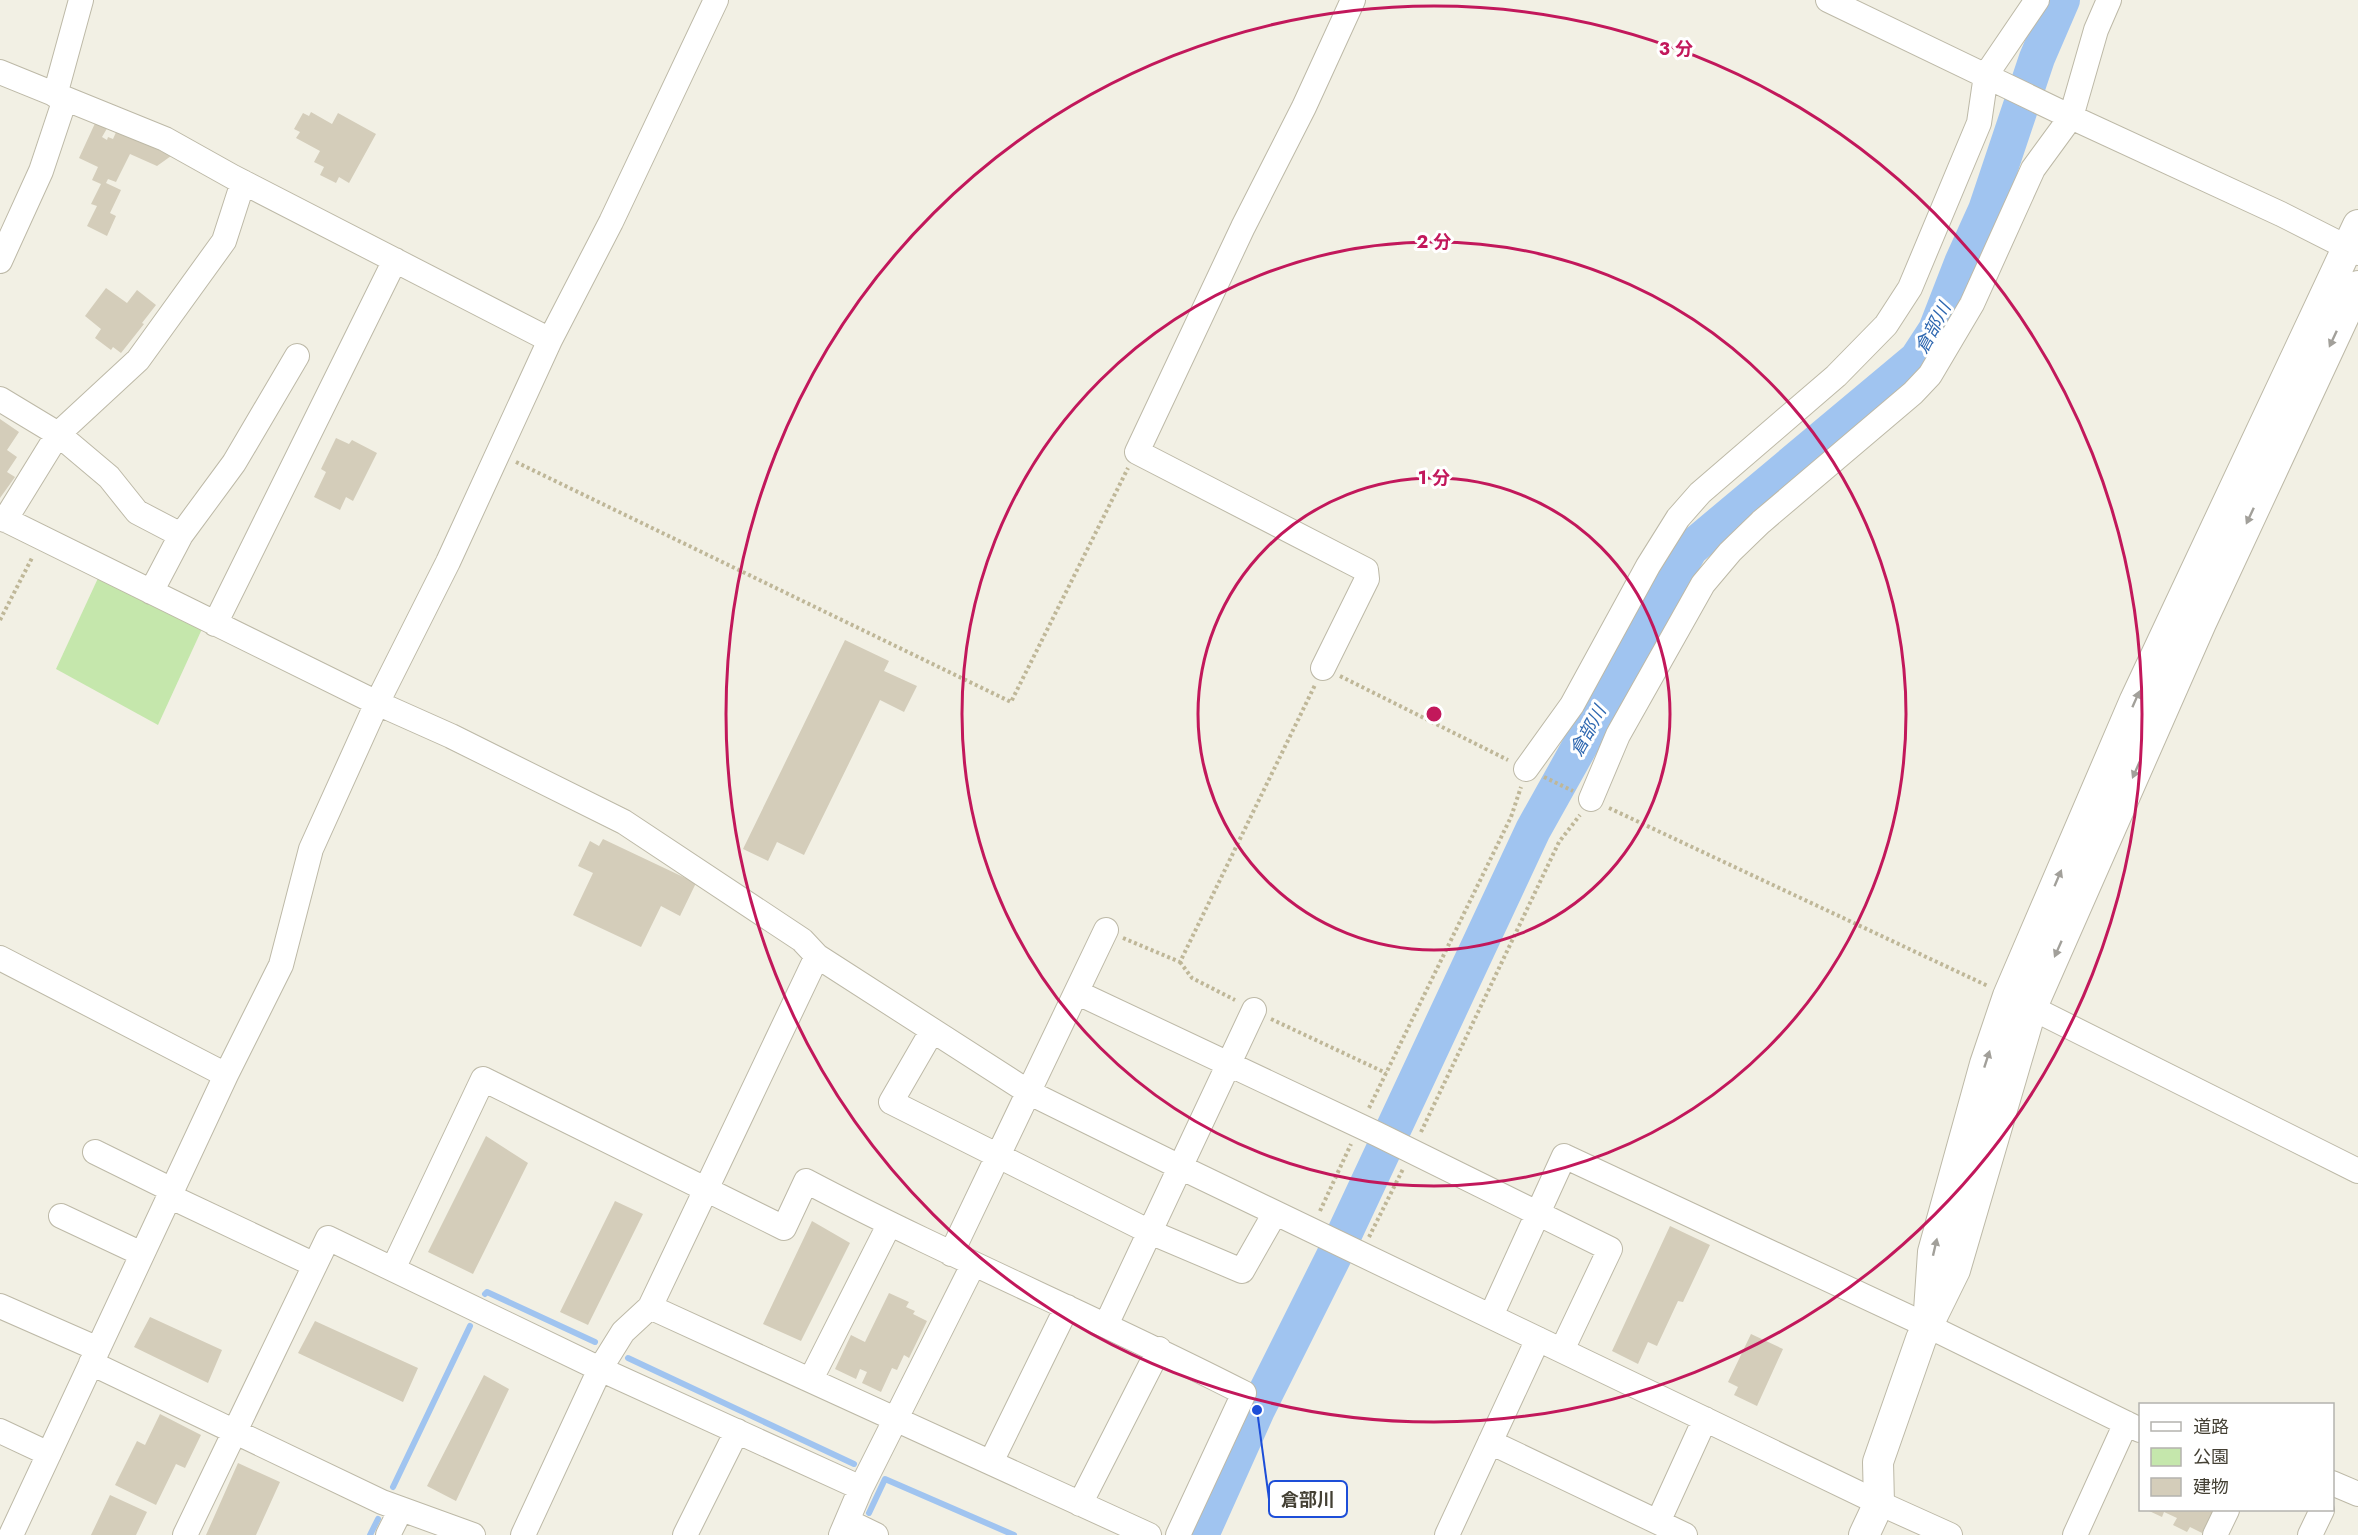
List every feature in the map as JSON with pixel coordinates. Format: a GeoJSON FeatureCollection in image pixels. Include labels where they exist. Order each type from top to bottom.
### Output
{"type":"FeatureCollection","features":[{"type":"Feature","properties":{"kind":"street"},"geometry":{"type":"LineString","coordinates":[[0,261],[41,171],[81,0]]}},
{"type":"Feature","properties":{"kind":"street"},"geometry":{"type":"LineString","coordinates":[[11,1535],[170,1193],[280,965],[311,849],[377,703],[448,562],[550,340],[611,222],[716,0]]}},
{"type":"Feature","properties":{"kind":"street"},"geometry":{"type":"LineString","coordinates":[[1323,668],[1367,579],[1366,570],[1137,452],[1243,226],[1304,107],[1353,0]]}},
{"type":"Feature","properties":{"kind":"street"},"geometry":{"type":"LineString","coordinates":[[1828,0],[1990,76],[2071,117],[2281,214],[2354,242],[2140,689],[2020,1002]]}},
{"type":"Feature","properties":{"kind":"street"},"geometry":{"type":"LineString","coordinates":[[1533,772],[1648,566],[1678,518],[1700,493],[1836,376],[1886,325],[1910,288],[1979,123],[1990,76],[2037,0]]}},
{"type":"Feature","properties":{"kind":"street"},"geometry":{"type":"LineString","coordinates":[[1587,797],[1618,735],[1703,584],[1730,552],[1761,522],[1913,393],[1930,375],[1972,304],[2033,169],[2071,117],[2096,30],[2109,0]]}},
{"type":"Feature","properties":{"kind":"street"},"geometry":{"type":"LineString","coordinates":[[0,72],[165,139],[243,182],[550,340]]}},
{"type":"Feature","properties":{"kind":"street"},"geometry":{"type":"LineString","coordinates":[[243,182],[224,241],[138,360],[58,434],[3,518],[215,624],[377,703],[451,736],[624,822],[802,939],[817,956],[1030,1093],[1275,1214],[1950,1535]]}},
{"type":"Feature","properties":{"kind":"street"},"geometry":{"type":"LineString","coordinates":[[215,624],[395,260]]}},
{"type":"Feature","properties":{"kind":"street"},"geometry":{"type":"LineString","coordinates":[[1864,1535],[1879,1503],[1878,1462],[1928,1326],[1933,1252],[1985,1064],[2020,1002],[2201,623],[2358,286]]}},
{"type":"Feature","properties":{"kind":"street"},"geometry":{"type":"LineString","coordinates":[[151,592],[181,535],[234,464],[297,356]]}},
{"type":"Feature","properties":{"kind":"street"},"geometry":{"type":"LineString","coordinates":[[0,399],[58,434],[108,477],[137,512],[181,535]]}},
{"type":"Feature","properties":{"kind":"street"},"geometry":{"type":"LineString","coordinates":[[951,1254],[1078,993],[1106,930]]}},
{"type":"Feature","properties":{"kind":"street"},"geometry":{"type":"LineString","coordinates":[[523,1535],[600,1369],[623,1332],[650,1307],[817,956]]}},
{"type":"Feature","properties":{"kind":"street"},"geometry":{"type":"LineString","coordinates":[[0,958],[226,1075]]}},
{"type":"Feature","properties":{"kind":"street"},"geometry":{"type":"LineString","coordinates":[[1078,993],[1386,1139],[1610,1249],[1562,1350]]}},
{"type":"Feature","properties":{"kind":"street"},"geometry":{"type":"LineString","coordinates":[[2020,1002],[2358,1172]]}},
{"type":"Feature","properties":{"kind":"street"},"geometry":{"type":"LineString","coordinates":[[1106,1325],[1254,1010]]}},
{"type":"Feature","properties":{"kind":"street"},"geometry":{"type":"LineString","coordinates":[[932,1031],[891,1102],[1150,1232],[1242,1270],[1275,1214]]}},
{"type":"Feature","properties":{"kind":"street"},"geometry":{"type":"LineString","coordinates":[[393,1269],[483,1079],[784,1228],[806,1181],[889,1225],[1159,1349],[1244,1393],[1178,1535]]}},
{"type":"Feature","properties":{"kind":"street"},"geometry":{"type":"LineString","coordinates":[[95,1152],[170,1193],[315,1265]]}},
{"type":"Feature","properties":{"kind":"street"},"geometry":{"type":"LineString","coordinates":[[1491,1316],[1564,1156],[1928,1326],[2133,1427],[2075,1535]]}},
{"type":"Feature","properties":{"kind":"street"},"geometry":{"type":"LineString","coordinates":[[61,1216],[142,1254]]}},
{"type":"Feature","properties":{"kind":"street"},"geometry":{"type":"LineString","coordinates":[[811,1378],[889,1225]]}},
{"type":"Feature","properties":{"kind":"street"},"geometry":{"type":"LineString","coordinates":[[185,1535],[328,1238],[600,1369],[861,1488]]}},
{"type":"Feature","properties":{"kind":"street"},"geometry":{"type":"LineString","coordinates":[[876,1535],[844,1528],[861,1488],[973,1265]]}},
{"type":"Feature","properties":{"kind":"street"},"geometry":{"type":"LineString","coordinates":[[0,1306],[233,1432],[401,1509],[473,1535]]}},
{"type":"Feature","properties":{"kind":"street"},"geometry":{"type":"LineString","coordinates":[[991,1462],[1067,1306]]}},
{"type":"Feature","properties":{"kind":"street"},"geometry":{"type":"LineString","coordinates":[[650,1307],[811,1378],[896,1420],[1149,1535]]}},
{"type":"Feature","properties":{"kind":"street"},"geometry":{"type":"LineString","coordinates":[[1447,1535],[1538,1339]]}},
{"type":"Feature","properties":{"kind":"street"},"geometry":{"type":"LineString","coordinates":[[1080,1504],[1159,1349]]}},
{"type":"Feature","properties":{"kind":"street"},"geometry":{"type":"LineString","coordinates":[[1658,1522],[1705,1419]]}},
{"type":"Feature","properties":{"kind":"street"},"geometry":{"type":"LineString","coordinates":[[0,1431],[49,1454]]}},
{"type":"Feature","properties":{"kind":"street"},"geometry":{"type":"LineString","coordinates":[[685,1535],[736,1431]]}},
{"type":"Feature","properties":{"kind":"street"},"geometry":{"type":"LineString","coordinates":[[1490,1442],[1685,1535]]}},
{"type":"Feature","properties":{"kind":"street"},"geometry":{"type":"LineString","coordinates":[[2334,1485],[2358,1494]]}},
{"type":"Feature","properties":{"kind":"street"},"geometry":{"type":"LineString","coordinates":[[388,1535],[401,1509]]}},
{"type":"Feature","properties":{"kind":"street"},"geometry":{"type":"LineString","coordinates":[[2215,1535],[2226,1511]]}},
{"type":"Feature","properties":{"kind":"street"},"geometry":{"type":"LineString","coordinates":[[2310,1535],[2321,1511]]}},
{"type":"Feature","properties":{"kind":"path"},"geometry":{"type":"LineString","coordinates":[[500,451],[507,457],[1011,702],[1137,452]]}},
{"type":"Feature","properties":{"kind":"path"},"geometry":{"type":"LineString","coordinates":[[0,620],[43,538]]}},
{"type":"Feature","properties":{"kind":"path"},"geometry":{"type":"LineString","coordinates":[[1180,962],[1323,668],[1533,772],[2020,1002]]}},
{"type":"Feature","properties":{"kind":"path"},"geometry":{"type":"LineString","coordinates":[[1337,1243],[1386,1139],[1386,1073],[1533,772]]}},
{"type":"Feature","properties":{"kind":"path"},"geometry":{"type":"LineString","coordinates":[[1337,1243],[1386,1139],[1587,797]]}},
{"type":"Feature","properties":{"kind":"path"},"geometry":{"type":"LineString","coordinates":[[1106,930],[1180,962],[1192,978],[1386,1073]]}},
{"type":"Feature","properties":{"kind":"green space"},"geometry":{"type":"Polygon","coordinates":[[[99,576],[202,629],[158,725],[56,669],[99,576]]]}},
{"type":"Feature","properties":{"kind":"building"},"geometry":{"type":"Polygon","coordinates":[[[311,112],[332,124],[338,113],[376,134],[349,183],[339,177],[336,183],[320,175],[324,167],[314,162],[320,151],[296,138],[300,132],[294,129],[303,113],[309,116],[311,112]]]}},
{"type":"Feature","properties":{"kind":"building"},"geometry":{"type":"Polygon","coordinates":[[[97,119],[109,125],[102,137],[107,140],[108,137],[113,139],[117,130],[171,156],[157,166],[130,154],[116,182],[108,179],[106,183],[121,190],[110,213],[116,216],[107,236],[87,226],[97,206],[91,204],[101,184],[92,180],[98,167],[79,158],[97,119]]]}},
{"type":"Feature","properties":{"kind":"building"},"geometry":{"type":"Polygon","coordinates":[[[106,288],[127,303],[137,290],[156,305],[121,353],[113,347],[111,350],[95,338],[101,329],[85,316],[106,288]]]}},
{"type":"Feature","properties":{"kind":"building"},"geometry":{"type":"Polygon","coordinates":[[[0,419],[19,432],[7,450],[17,457],[7,472],[15,477],[0,498],[0,419]]]}},
{"type":"Feature","properties":{"kind":"building"},"geometry":{"type":"Polygon","coordinates":[[[336,438],[349,444],[352,440],[377,453],[353,501],[346,497],[340,510],[314,497],[326,472],[321,469],[336,438]]]}},
{"type":"Feature","properties":{"kind":"building"},"geometry":{"type":"Polygon","coordinates":[[[845,640],[889,661],[884,671],[917,686],[904,712],[880,700],[804,855],[777,842],[768,861],[743,849],[845,640]]]}},
{"type":"Feature","properties":{"kind":"building"},"geometry":{"type":"Polygon","coordinates":[[[603,839],[696,883],[680,916],[661,906],[641,947],[573,915],[593,873],[578,866],[590,841],[599,846],[603,839]]]}},
{"type":"Feature","properties":{"kind":"building"},"geometry":{"type":"Polygon","coordinates":[[[486,1136],[528,1163],[473,1274],[428,1252],[486,1136]]]}},
{"type":"Feature","properties":{"kind":"building"},"geometry":{"type":"Polygon","coordinates":[[[615,1201],[643,1214],[588,1325],[560,1312],[615,1201]]]}},
{"type":"Feature","properties":{"kind":"building"},"geometry":{"type":"Polygon","coordinates":[[[812,1221],[850,1243],[801,1341],[763,1324],[812,1221]]]}},
{"type":"Feature","properties":{"kind":"building"},"geometry":{"type":"Polygon","coordinates":[[[1670,1226],[1710,1245],[1683,1302],[1678,1301],[1657,1346],[1648,1342],[1638,1364],[1612,1351],[1670,1226]]]}},
{"type":"Feature","properties":{"kind":"building"},"geometry":{"type":"Polygon","coordinates":[[[889,1293],[909,1302],[906,1307],[915,1311],[913,1314],[927,1321],[909,1358],[904,1355],[897,1370],[892,1368],[881,1392],[862,1383],[867,1372],[860,1369],[856,1379],[835,1369],[851,1335],[865,1342],[889,1293]]]}},
{"type":"Feature","properties":{"kind":"building"},"geometry":{"type":"Polygon","coordinates":[[[150,1317],[222,1350],[208,1383],[134,1347],[150,1317]]]}},
{"type":"Feature","properties":{"kind":"building"},"geometry":{"type":"Polygon","coordinates":[[[315,1321],[418,1368],[403,1402],[298,1353],[315,1321]]]}},
{"type":"Feature","properties":{"kind":"building"},"geometry":{"type":"Polygon","coordinates":[[[1751,1334],[1783,1349],[1757,1406],[1734,1395],[1738,1387],[1728,1382],[1751,1334]]]}},
{"type":"Feature","properties":{"kind":"building"},"geometry":{"type":"Polygon","coordinates":[[[484,1375],[509,1389],[456,1501],[427,1486],[484,1375]]]}},
{"type":"Feature","properties":{"kind":"building"},"geometry":{"type":"Polygon","coordinates":[[[160,1414],[201,1435],[185,1468],[176,1464],[156,1505],[115,1485],[137,1441],[145,1445],[160,1414]]]}},
{"type":"Feature","properties":{"kind":"building"},"geometry":{"type":"Polygon","coordinates":[[[238,1463],[280,1482],[256,1535],[206,1535],[238,1463]]]}},
{"type":"Feature","properties":{"kind":"building"},"geometry":{"type":"Polygon","coordinates":[[[110,1495],[147,1512],[136,1535],[91,1535],[110,1495]]]}},
{"type":"Feature","properties":{"kind":"building"},"geometry":{"type":"Polygon","coordinates":[[[2149,1511],[2213,1511],[2202,1533],[2190,1527],[2187,1532],[2173,1525],[2177,1518],[2164,1512],[2162,1517],[2149,1511]]]}},
{"type":"Feature","properties":{"kind":"waterway","name":"倉部川"},"geometry":{"type":"LineString","coordinates":[[1201,1535],[1257,1410],[1334,1256],[1533,830],[1681,565],[1690,549],[1917,359],[1936,330],[1986,210],[2037,58],[2062,0]]}},
{"type":"Feature","properties":{"kind":"waterway"},"geometry":{"type":"LineString","coordinates":[[485,1294],[487,1292],[595,1342]]}},
{"type":"Feature","properties":{"kind":"waterway"},"geometry":{"type":"LineString","coordinates":[[393,1487],[470,1326]]}},
{"type":"Feature","properties":{"kind":"waterway"},"geometry":{"type":"LineString","coordinates":[[628,1358],[854,1464]]}},
{"type":"Feature","properties":{"kind":"waterway"},"geometry":{"type":"LineString","coordinates":[[869,1513],[885,1479],[1014,1535]]}},
{"type":"Feature","properties":{"kind":"waterway"},"geometry":{"type":"LineString","coordinates":[[370,1535],[378,1519]]}},
{"type":"Feature","properties":{"kind":"place","name":"倉部川"},"geometry":{"type":"Point","coordinates":[1257,1410]}}]}
